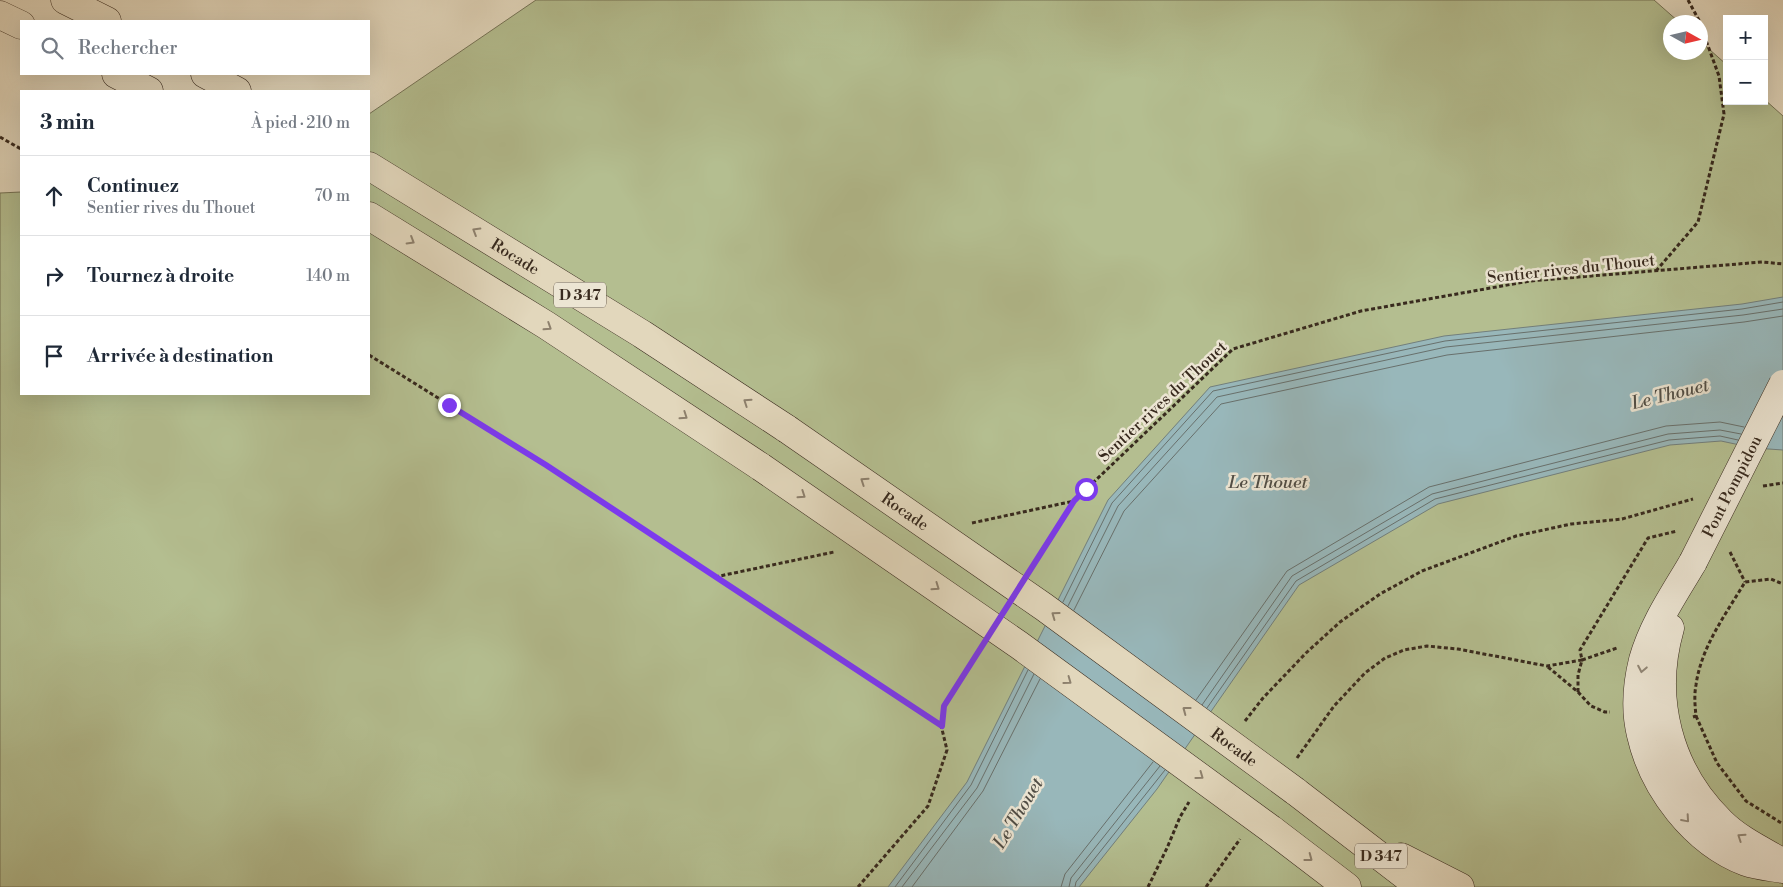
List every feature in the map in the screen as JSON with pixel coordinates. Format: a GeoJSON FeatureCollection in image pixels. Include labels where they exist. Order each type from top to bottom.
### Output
{"type":"FeatureCollection","features":[{"type":"Feature","properties":{"kind":"highway"},"geometry":{"type":"LineString","coordinates":[[64,0],[105,20]]}},
{"type":"Feature","properties":{"kind":"highway"},"geometry":{"type":"LineString","coordinates":[[0,15],[20,25]]}},
{"type":"Feature","properties":{"kind":"highway"},"geometry":{"type":"LineString","coordinates":[[118,75],[146,90]]}},
{"type":"Feature","properties":{"kind":"highway"},"geometry":{"type":"LineString","coordinates":[[206,75],[234,90]]}},
{"type":"Feature","properties":{"kind":"highway","name":"Rocade"},"geometry":{"type":"LineString","coordinates":[[370,167],[642,334],[787,429],[1044,607],[1295,791],[1420,887]]}},
{"type":"Feature","properties":{"kind":"highway","name":"D 347"},"geometry":{"type":"LineString","coordinates":[[370,217],[554,330],[762,467],[1018,645],[1271,829],[1347,887]]}},
{"type":"Feature","properties":{"kind":"highway"},"geometry":{"type":"LineString","coordinates":[[1342,826],[1460,887]]}},
{"type":"Feature","properties":{"kind":"main road","name":"Pont Pompidou"},"geometry":{"type":"LineString","coordinates":[[1688,570],[1783,384]]}},
{"type":"Feature","properties":{"kind":"main road"},"geometry":{"type":"LineString","coordinates":[[1688,570],[1663,656],[1662,701],[1667,731],[1683,770],[1693,788],[1707,806],[1722,823],[1738,836],[1783,863]]}},
{"type":"Feature","properties":{"kind":"main road"},"geometry":{"type":"LineString","coordinates":[[1688,570],[1654,630],[1643,660],[1638,711],[1641,735],[1659,781],[1672,802],[1707,840],[1727,854],[1748,863],[1783,869]]}},
{"type":"Feature","properties":{"kind":"path"},"geometry":{"type":"LineString","coordinates":[[1688,0],[1696,15]]}},
{"type":"Feature","properties":{"kind":"path"},"geometry":{"type":"LineString","coordinates":[[1655,272],[1698,222],[1724,114],[1718,76],[1708,47]]}},
{"type":"Feature","properties":{"kind":"path"},"geometry":{"type":"LineString","coordinates":[[0,137],[20,148]]}},
{"type":"Feature","properties":{"kind":"path"},"geometry":{"type":"LineString","coordinates":[[1782,264],[1783,258]]}},
{"type":"Feature","properties":{"kind":"path","name":"Sentier rives du Thouet"},"geometry":{"type":"LineString","coordinates":[[1028,575],[1074,501],[1234,349],[1361,311],[1530,281],[1762,262],[1782,264]]}},
{"type":"Feature","properties":{"kind":"path"},"geometry":{"type":"LineString","coordinates":[[370,355],[546,465],[942,726]]}},
{"type":"Feature","properties":{"kind":"path"},"geometry":{"type":"LineString","coordinates":[[1239,729],[1263,698],[1300,659],[1340,622],[1380,594],[1422,571],[1516,536],[1571,524],[1622,519],[1696,498]]}},
{"type":"Feature","properties":{"kind":"path"},"geometry":{"type":"LineString","coordinates":[[1578,692],[1578,676],[1582,660],[1580,650],[1648,538],[1684,529]]}},
{"type":"Feature","properties":{"kind":"path"},"geometry":{"type":"LineString","coordinates":[[1730,552],[1745,582]]}},
{"type":"Feature","properties":{"kind":"path"},"geometry":{"type":"LineString","coordinates":[[1295,761],[1334,706],[1365,673],[1385,658],[1404,650],[1427,646],[1458,649],[1548,666],[1582,660]]}},
{"type":"Feature","properties":{"kind":"path"},"geometry":{"type":"LineString","coordinates":[[858,887],[928,806],[947,750],[942,726],[944,706],[981,648]]}},
{"type":"Feature","properties":{"kind":"path"},"geometry":{"type":"LineString","coordinates":[[1696,716],[1717,763],[1746,801],[1783,824]]}},
{"type":"Feature","properties":{"kind":"path"},"geometry":{"type":"LineString","coordinates":[[1148,887],[1180,817],[1190,801]]}},
{"type":"Feature","properties":{"kind":"path"},"geometry":{"type":"LineString","coordinates":[[1206,887],[1245,832]]}},
{"type":"Feature","properties":{"kind":"green space"},"geometry":{"type":"Polygon","coordinates":[[[536,0],[1654,0],[1671,15],[1663,15],[1663,60],[1708,60],[1708,48],[1723,61],[1723,105],[1768,105],[1768,103],[1783,116],[1783,887],[0,887],[0,193],[20,192],[20,395],[370,395],[370,113],[536,0]]]}},
{"type":"Feature","properties":{"kind":"water","name":"Le Thouet"},"geometry":{"type":"Polygon","coordinates":[[[1783,297],[1783,450],[1754,448],[1721,441],[1670,445],[1438,504],[1299,585],[1157,789],[1079,887],[888,887],[967,782],[1108,500],[1210,387],[1444,336],[1742,304],[1783,297]]]}},
{"type":"Feature","properties":{"kind":"route"},"geometry":{"type":"LineString","coordinates":[[449,405],[546,465],[942,726],[944,706],[1074,501],[1086,489]]}}]}
